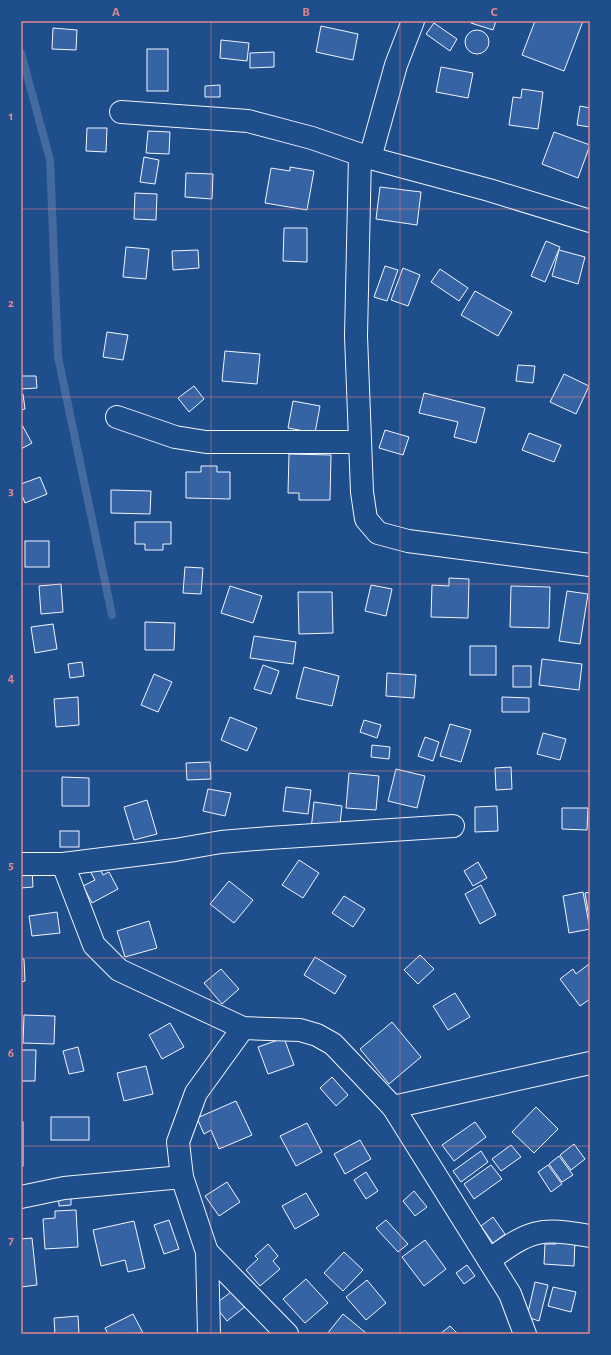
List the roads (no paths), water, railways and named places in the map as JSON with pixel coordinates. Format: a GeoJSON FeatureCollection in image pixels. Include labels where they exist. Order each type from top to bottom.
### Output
{"type":"FeatureCollection","features":[{"type":"Feature","properties":{"kind":"street"},"geometry":{"type":"LineString","coordinates":[[413,21],[396,65],[365,156],[356,336],[362,492],[366,519],[378,532],[408,541],[590,565]]}},
{"type":"Feature","properties":{"kind":"street"},"geometry":{"type":"LineString","coordinates":[[121,112],[248,121],[312,138],[365,156],[490,190],[590,221]]}},
{"type":"Feature","properties":{"kind":"street"},"geometry":{"type":"LineString","coordinates":[[117,417],[174,437],[206,442],[360,442]]}},
{"type":"Feature","properties":{"kind":"street"},"geometry":{"type":"LineString","coordinates":[[21,864],[63,864],[174,850],[221,842],[453,826]]}},
{"type":"Feature","properties":{"kind":"street"},"geometry":{"type":"LineString","coordinates":[[63,864],[94,945],[119,970],[242,1028],[300,1030],[317,1034],[333,1044],[392,1107],[510,1294],[525,1334]]}},
{"type":"Feature","properties":{"kind":"street"},"geometry":{"type":"LineString","coordinates":[[209,1334],[206,1252],[182,1177],[178,1142],[196,1093],[242,1028]]}},
{"type":"Feature","properties":{"kind":"street"},"geometry":{"type":"LineString","coordinates":[[392,1107],[590,1063]]}},
{"type":"Feature","properties":{"kind":"street"},"geometry":{"type":"LineString","coordinates":[[21,1197],[64,1188],[182,1177]]}},
{"type":"Feature","properties":{"kind":"street"},"geometry":{"type":"LineString","coordinates":[[489,1260],[518,1240],[538,1232],[558,1230],[590,1236]]}},
{"type":"Feature","properties":{"kind":"street"},"geometry":{"type":"LineString","coordinates":[[206,1252],[287,1334]]}},
{"type":"Feature","properties":{"kind":"waterway"},"geometry":{"type":"LineString","coordinates":[[21,53],[50,160],[58,357],[112,615]]}}]}
